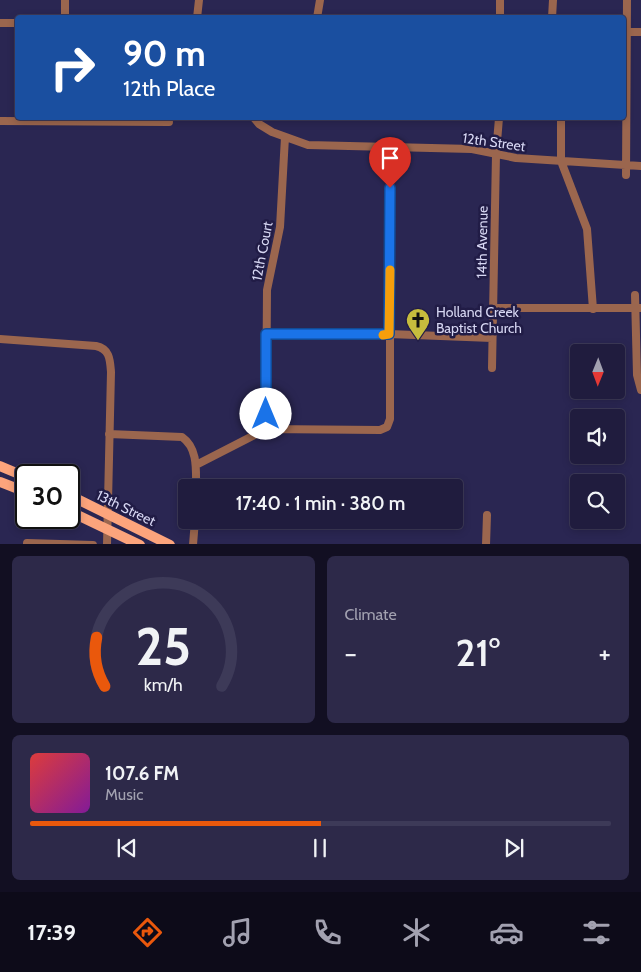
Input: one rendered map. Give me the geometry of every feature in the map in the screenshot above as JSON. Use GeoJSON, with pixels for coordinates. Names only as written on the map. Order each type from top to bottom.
{"type":"FeatureCollection","features":[{"type":"Feature","properties":{"kind":"main road"},"geometry":{"type":"LineString","coordinates":[[0,466],[15,472]]}},
{"type":"Feature","properties":{"kind":"main road"},"geometry":{"type":"LineString","coordinates":[[0,482],[15,488]]}},
{"type":"Feature","properties":{"kind":"main road","name":"13th Street"},"geometry":{"type":"LineString","coordinates":[[80,501],[170,544]]}},
{"type":"Feature","properties":{"kind":"main road","name":"13th Street"},"geometry":{"type":"LineString","coordinates":[[80,516],[140,544]]}},
{"type":"Feature","properties":{"kind":"street"},"geometry":{"type":"LineString","coordinates":[[65,0],[65,15]]}},
{"type":"Feature","properties":{"kind":"street"},"geometry":{"type":"LineString","coordinates":[[197,15],[199,0]]}},
{"type":"Feature","properties":{"kind":"street"},"geometry":{"type":"LineString","coordinates":[[318,15],[320,0]]}},
{"type":"Feature","properties":{"kind":"street"},"geometry":{"type":"LineString","coordinates":[[500,0],[500,15]]}},
{"type":"Feature","properties":{"kind":"street"},"geometry":{"type":"LineString","coordinates":[[552,15],[553,0]]}},
{"type":"Feature","properties":{"kind":"street"},"geometry":{"type":"LineString","coordinates":[[626,21],[628,0]]}},
{"type":"Feature","properties":{"kind":"street"},"geometry":{"type":"LineString","coordinates":[[0,23],[15,23]]}},
{"type":"Feature","properties":{"kind":"street"},"geometry":{"type":"LineString","coordinates":[[626,32],[641,32]]}},
{"type":"Feature","properties":{"kind":"street","name":"12th Street"},"geometry":{"type":"LineString","coordinates":[[256,120],[259,124],[285,137],[315,146],[472,149],[516,158],[641,166]]}},
{"type":"Feature","properties":{"kind":"street","name":"14th Avenue"},"geometry":{"type":"LineString","coordinates":[[492,368],[496,154],[500,120]]}},
{"type":"Feature","properties":{"kind":"street"},"geometry":{"type":"LineString","coordinates":[[561,120],[561,161],[587,229],[593,309]]}},
{"type":"Feature","properties":{"kind":"street"},"geometry":{"type":"LineString","coordinates":[[626,120],[626,175]]}},
{"type":"Feature","properties":{"kind":"street"},"geometry":{"type":"LineString","coordinates":[[0,121],[169,122]]}},
{"type":"Feature","properties":{"kind":"street","name":"12th Court"},"geometry":{"type":"LineString","coordinates":[[266,429],[268,275],[278,241],[282,212],[285,137]]}},
{"type":"Feature","properties":{"kind":"street"},"geometry":{"type":"LineString","coordinates":[[196,465],[266,429],[380,430],[387,427],[390,419],[390,148]]}},
{"type":"Feature","properties":{"kind":"street"},"geometry":{"type":"LineString","coordinates":[[635,295],[638,308],[637,375],[641,390]]}},
{"type":"Feature","properties":{"kind":"street"},"geometry":{"type":"LineString","coordinates":[[494,308],[638,308]]}},
{"type":"Feature","properties":{"kind":"street"},"geometry":{"type":"LineString","coordinates":[[266,334],[389,334],[492,338]]}},
{"type":"Feature","properties":{"kind":"street"},"geometry":{"type":"LineString","coordinates":[[0,339],[96,346],[103,348],[108,353],[111,372],[107,544]]}},
{"type":"Feature","properties":{"kind":"street"},"geometry":{"type":"LineString","coordinates":[[109,434],[182,437],[188,441],[196,465],[196,479]]}},
{"type":"Feature","properties":{"kind":"street"},"geometry":{"type":"LineString","coordinates":[[486,544],[487,515]]}},
{"type":"Feature","properties":{"kind":"street"},"geometry":{"type":"LineString","coordinates":[[193,544],[195,529]]}},
{"type":"Feature","properties":{"kind":"street"},"geometry":{"type":"LineString","coordinates":[[27,543],[93,544]]}},
{"type":"Feature","properties":{"kind":"slow traffic"},"geometry":{"type":"LineString","coordinates":[[383,335],[389,334],[390,270]]}},
{"type":"Feature","properties":{"kind":"place","name":"Holland Creek Baptist Church"},"geometry":{"type":"Point","coordinates":[418,341]}},
{"type":"Feature","properties":{"kind":"route"},"geometry":{"type":"LineString","coordinates":[[266,414],[266,334],[389,334],[390,188]]}}]}
